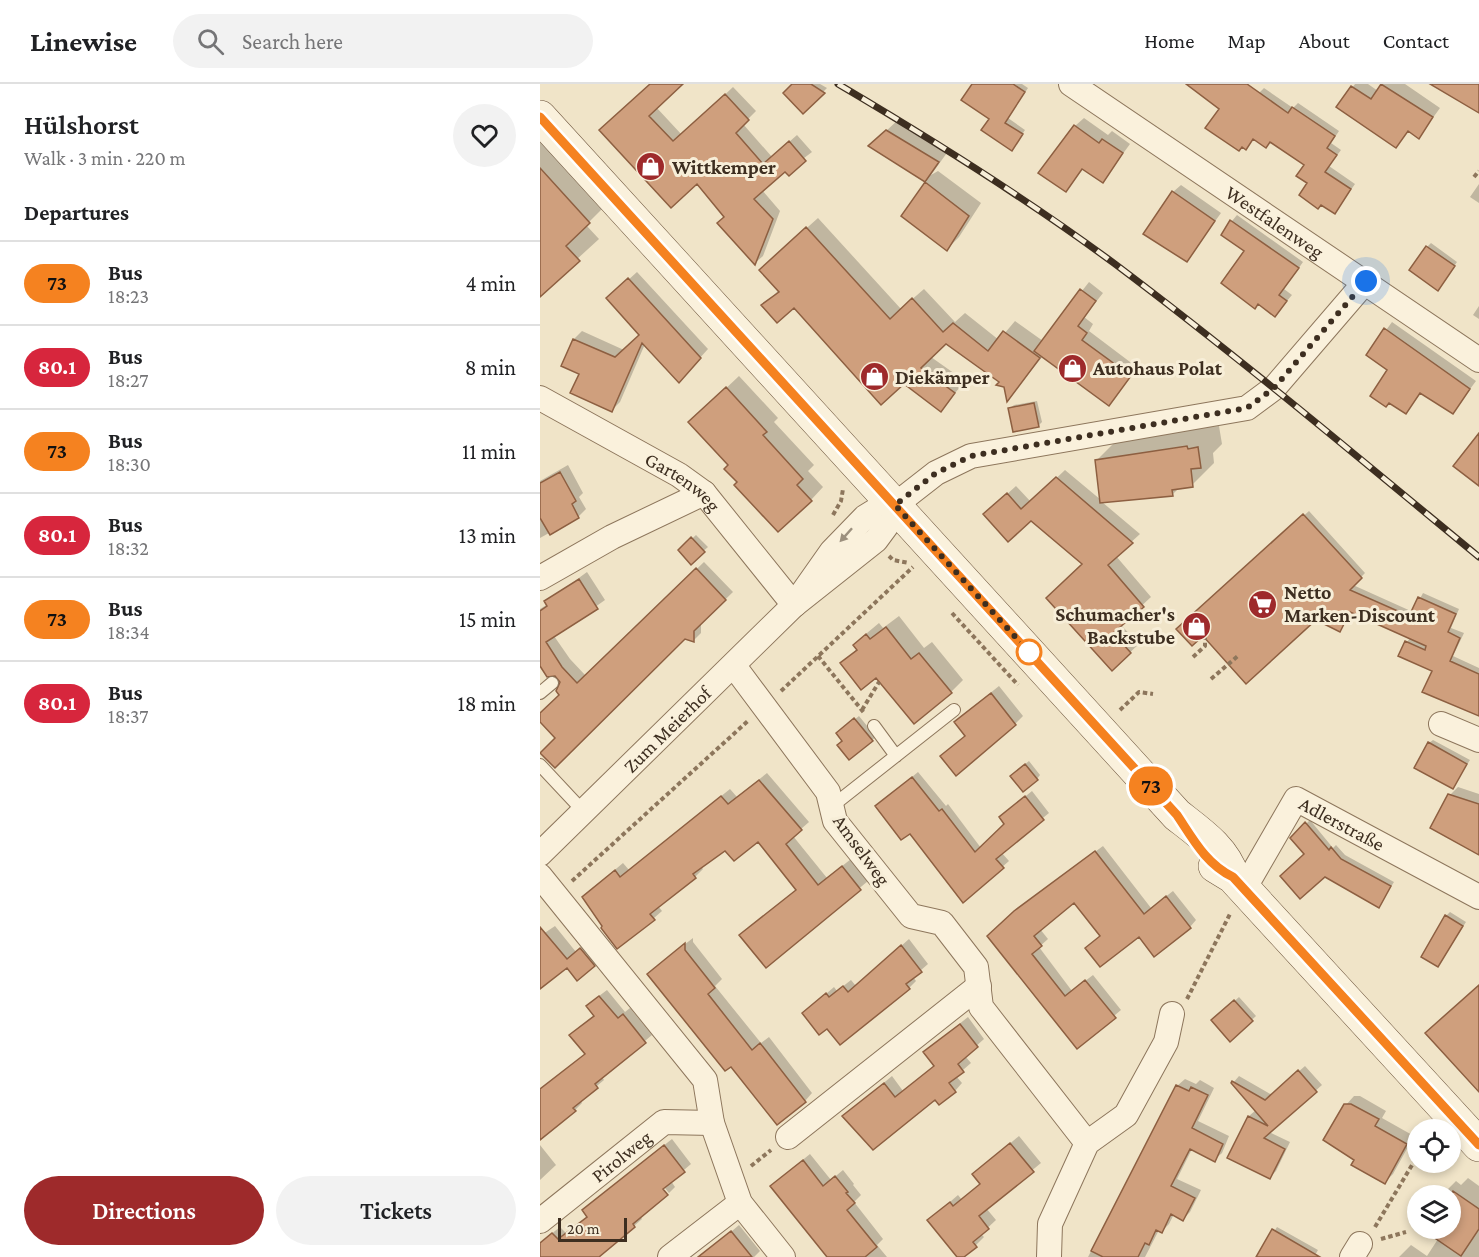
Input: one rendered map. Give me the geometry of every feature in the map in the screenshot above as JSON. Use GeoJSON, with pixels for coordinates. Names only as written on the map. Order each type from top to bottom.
{"type":"FeatureCollection","features":[{"type":"Feature","properties":{"kind":"main road"},"geometry":{"type":"LineString","coordinates":[[540,117],[1177,815],[1198,848],[1236,892],[1479,1145]]}},
{"type":"Feature","properties":{"kind":"street","name":"Westfalenweg"},"geometry":{"type":"LineString","coordinates":[[1071,84],[1366,281],[1479,360]]}},
{"type":"Feature","properties":{"kind":"street"},"geometry":{"type":"LineString","coordinates":[[895,505],[936,473],[971,456],[1247,408],[1274,388],[1366,281]]}},
{"type":"Feature","properties":{"kind":"street","name":"Gartenweg"},"geometry":{"type":"LineString","coordinates":[[540,398],[679,475],[704,494],[794,605]]}},
{"type":"Feature","properties":{"kind":"street"},"geometry":{"type":"LineString","coordinates":[[540,578],[612,537],[704,494]]}},
{"type":"Feature","properties":{"kind":"street","name":"Zum Meierhof"},"geometry":{"type":"LineString","coordinates":[[540,854],[794,605],[876,540],[890,521],[895,505]]}},
{"type":"Feature","properties":{"kind":"street","name":"Amselweg"},"geometry":{"type":"LineString","coordinates":[[734,666],[828,792],[835,820],[911,916],[942,923],[976,967],[981,1007],[1087,1143]]}},
{"type":"Feature","properties":{"kind":"street"},"geometry":{"type":"LineString","coordinates":[[1441,724],[1479,740]]}},
{"type":"Feature","properties":{"kind":"street","name":"Adlerstraße"},"geometry":{"type":"LineString","coordinates":[[1236,892],[1296,799],[1479,897]]}},
{"type":"Feature","properties":{"kind":"street"},"geometry":{"type":"LineString","coordinates":[[540,876],[705,1080],[712,1123],[740,1203],[783,1257]]}},
{"type":"Feature","properties":{"kind":"street"},"geometry":{"type":"LineString","coordinates":[[788,1137],[979,987]]}},
{"type":"Feature","properties":{"kind":"street"},"geometry":{"type":"LineString","coordinates":[[1049,1257],[1050,1224],[1087,1143],[1126,1115],[1166,1042],[1172,1014]]}},
{"type":"Feature","properties":{"kind":"street","name":"Pirolweg"},"geometry":{"type":"LineString","coordinates":[[540,1221],[664,1122],[712,1123]]}},
{"type":"Feature","properties":{"kind":"street"},"geometry":{"type":"LineString","coordinates":[[670,1257],[740,1203]]}},
{"type":"Feature","properties":{"kind":"lane"},"geometry":{"type":"LineString","coordinates":[[540,693],[552,683]]}},
{"type":"Feature","properties":{"kind":"lane"},"geometry":{"type":"LineString","coordinates":[[831,807],[954,710]]}},
{"type":"Feature","properties":{"kind":"lane"},"geometry":{"type":"LineString","coordinates":[[874,726],[896,756]]}},
{"type":"Feature","properties":{"kind":"lane"},"geometry":{"type":"LineString","coordinates":[[540,765],[584,812]]}},
{"type":"Feature","properties":{"kind":"path"},"geometry":{"type":"LineString","coordinates":[[1473,177],[1479,171]]}},
{"type":"Feature","properties":{"kind":"path"},"geometry":{"type":"LineString","coordinates":[[555,896],[764,707],[914,566],[901,559],[893,560],[888,555]]}},
{"type":"Feature","properties":{"kind":"path"},"geometry":{"type":"LineString","coordinates":[[1193,657],[1204,646],[1205,634]]}},
{"type":"Feature","properties":{"kind":"path"},"geometry":{"type":"LineString","coordinates":[[1211,679],[1239,655]]}},
{"type":"Feature","properties":{"kind":"path"},"geometry":{"type":"LineString","coordinates":[[818,656],[874,726]]}},
{"type":"Feature","properties":{"kind":"path"},"geometry":{"type":"LineString","coordinates":[[862,710],[879,682]]}},
{"type":"Feature","properties":{"kind":"path"},"geometry":{"type":"LineString","coordinates":[[1120,710],[1139,692],[1153,694]]}},
{"type":"Feature","properties":{"kind":"path"},"geometry":{"type":"LineString","coordinates":[[1172,1014],[1190,996],[1236,892]]}},
{"type":"Feature","properties":{"kind":"path"},"geometry":{"type":"LineString","coordinates":[[731,1181],[788,1137]]}},
{"type":"Feature","properties":{"kind":"path"},"geometry":{"type":"LineString","coordinates":[[1356,1251],[1381,1220],[1408,1173]]}},
{"type":"Feature","properties":{"kind":"building"},"geometry":{"type":"Polygon","coordinates":[[[650,84],[683,84],[649,116],[673,141],[725,94],[749,120],[736,133],[763,164],[789,141],[806,161],[789,176],[785,172],[754,199],[773,219],[755,265],[717,223],[724,217],[697,184],[671,208],[599,130],[650,84]]]}},
{"type":"Feature","properties":{"kind":"building"},"geometry":{"type":"Polygon","coordinates":[[[792,84],[811,84],[825,93],[803,114],[783,93],[792,84]]]}},
{"type":"Feature","properties":{"kind":"building"},"geometry":{"type":"Polygon","coordinates":[[[972,84],[1013,84],[1025,92],[1005,123],[1023,134],[1012,151],[981,130],[989,119],[961,100],[972,84]]]}},
{"type":"Feature","properties":{"kind":"building"},"geometry":{"type":"Polygon","coordinates":[[[1186,84],[1247,84],[1288,113],[1292,107],[1335,136],[1327,148],[1337,155],[1325,172],[1351,189],[1335,214],[1321,205],[1318,209],[1299,195],[1307,183],[1296,176],[1304,165],[1270,142],[1266,148],[1253,139],[1246,150],[1242,147],[1239,151],[1205,128],[1219,109],[1186,84]]]}},
{"type":"Feature","properties":{"kind":"building"},"geometry":{"type":"Polygon","coordinates":[[[1381,84],[1433,117],[1419,139],[1408,131],[1396,148],[1336,107],[1351,86],[1371,99],[1381,84]]]}},
{"type":"Feature","properties":{"kind":"building"},"geometry":{"type":"Polygon","coordinates":[[[1430,84],[1479,84],[1479,113],[1430,84]]]}},
{"type":"Feature","properties":{"kind":"building"},"geometry":{"type":"Polygon","coordinates":[[[1074,125],[1099,143],[1102,139],[1123,153],[1103,183],[1082,169],[1066,192],[1038,173],[1074,125]]]}},
{"type":"Feature","properties":{"kind":"building"},"geometry":{"type":"Polygon","coordinates":[[[886,130],[939,162],[925,182],[868,146],[886,130]]]}},
{"type":"Feature","properties":{"kind":"building"},"geometry":{"type":"Polygon","coordinates":[[[540,168],[590,223],[566,246],[580,261],[540,297],[540,168]]]}},
{"type":"Feature","properties":{"kind":"building"},"geometry":{"type":"Polygon","coordinates":[[[925,182],[969,216],[947,251],[901,216],[925,182]]]}},
{"type":"Feature","properties":{"kind":"building"},"geometry":{"type":"Polygon","coordinates":[[[1172,191],[1215,221],[1187,262],[1143,234],[1172,191]]]}},
{"type":"Feature","properties":{"kind":"building"},"geometry":{"type":"Polygon","coordinates":[[[1230,220],[1299,268],[1279,295],[1287,301],[1275,317],[1258,304],[1255,309],[1221,283],[1244,251],[1221,235],[1230,220]]]}},
{"type":"Feature","properties":{"kind":"building"},"geometry":{"type":"Polygon","coordinates":[[[806,227],[890,319],[912,298],[943,332],[953,323],[988,351],[1003,331],[1040,358],[1007,402],[1004,387],[996,385],[999,382],[946,344],[921,368],[955,393],[941,412],[904,384],[881,405],[794,308],[777,323],[761,305],[779,292],[759,270],[806,227]]]}},
{"type":"Feature","properties":{"kind":"building"},"geometry":{"type":"Polygon","coordinates":[[[1426,246],[1455,266],[1438,291],[1409,270],[1426,246]]]}},
{"type":"Feature","properties":{"kind":"building"},"geometry":{"type":"Polygon","coordinates":[[[628,278],[701,358],[679,383],[642,343],[612,412],[570,393],[579,374],[561,366],[573,339],[615,357],[639,335],[606,298],[628,278]]]}},
{"type":"Feature","properties":{"kind":"building"},"geometry":{"type":"Polygon","coordinates":[[[1080,289],[1096,301],[1078,326],[1087,333],[1082,340],[1131,376],[1109,406],[1034,351],[1080,289]]]}},
{"type":"Feature","properties":{"kind":"building"},"geometry":{"type":"Polygon","coordinates":[[[1384,328],[1470,389],[1453,414],[1420,393],[1406,414],[1389,403],[1386,407],[1370,396],[1387,370],[1366,355],[1384,328]]]}},
{"type":"Feature","properties":{"kind":"building"},"geometry":{"type":"Polygon","coordinates":[[[726,387],[767,432],[763,435],[803,479],[797,485],[812,501],[778,532],[734,485],[737,482],[724,469],[728,465],[688,422],[726,387]]]}},
{"type":"Feature","properties":{"kind":"building"},"geometry":{"type":"Polygon","coordinates":[[[1034,403],[1039,427],[1013,432],[1008,408],[1034,403]]]}},
{"type":"Feature","properties":{"kind":"building"},"geometry":{"type":"Polygon","coordinates":[[[1479,433],[1479,486],[1453,466],[1479,433]]]}},
{"type":"Feature","properties":{"kind":"building"},"geometry":{"type":"Polygon","coordinates":[[[1187,446],[1188,449],[1198,447],[1201,468],[1191,469],[1193,487],[1172,490],[1173,496],[1100,503],[1095,460],[1187,446]]]}},
{"type":"Feature","properties":{"kind":"building"},"geometry":{"type":"Polygon","coordinates":[[[560,472],[576,501],[572,504],[579,518],[550,535],[540,518],[540,483],[560,472]]]}},
{"type":"Feature","properties":{"kind":"building"},"geometry":{"type":"Polygon","coordinates":[[[1056,477],[1133,543],[1108,565],[1144,607],[1113,633],[1131,653],[1112,671],[1046,598],[1082,564],[1031,521],[1008,542],[983,514],[1007,493],[1021,509],[1056,477]]]}},
{"type":"Feature","properties":{"kind":"building"},"geometry":{"type":"Polygon","coordinates":[[[1303,514],[1362,578],[1350,590],[1409,616],[1418,597],[1456,614],[1448,632],[1460,638],[1450,661],[1479,674],[1479,716],[1422,692],[1432,671],[1398,656],[1405,641],[1425,650],[1426,646],[1350,612],[1340,632],[1316,620],[1246,684],[1203,636],[1192,646],[1176,629],[1303,514]]]}},
{"type":"Feature","properties":{"kind":"building"},"geometry":{"type":"Polygon","coordinates":[[[691,537],[705,552],[691,565],[678,550],[691,537]]]}},
{"type":"Feature","properties":{"kind":"building"},"geometry":{"type":"Polygon","coordinates":[[[696,568],[726,600],[694,631],[694,642],[685,639],[555,768],[540,753],[555,738],[540,722],[540,713],[559,695],[556,691],[560,682],[555,676],[547,677],[540,666],[540,611],[547,606],[544,601],[579,579],[598,609],[546,642],[562,667],[577,683],[696,568]]]}},
{"type":"Feature","properties":{"kind":"building"},"geometry":{"type":"Polygon","coordinates":[[[886,627],[911,659],[919,653],[952,693],[914,724],[876,678],[861,690],[840,663],[857,650],[853,645],[866,634],[870,639],[886,627]]]}},
{"type":"Feature","properties":{"kind":"building"},"geometry":{"type":"Polygon","coordinates":[[[991,693],[1016,725],[956,776],[940,756],[965,736],[954,722],[991,693]]]}},
{"type":"Feature","properties":{"kind":"building"},"geometry":{"type":"Polygon","coordinates":[[[854,718],[873,741],[849,760],[837,745],[842,741],[836,733],[854,718]]]}},
{"type":"Feature","properties":{"kind":"building"},"geometry":{"type":"Polygon","coordinates":[[[1428,742],[1467,764],[1453,789],[1414,768],[1428,742]]]}},
{"type":"Feature","properties":{"kind":"building"},"geometry":{"type":"Polygon","coordinates":[[[1025,764],[1038,780],[1023,792],[1010,776],[1025,764]]]}},
{"type":"Feature","properties":{"kind":"building"},"geometry":{"type":"Polygon","coordinates":[[[912,777],[939,811],[942,809],[975,852],[1004,824],[999,817],[1025,796],[1044,820],[996,859],[1004,868],[963,903],[910,834],[901,840],[875,806],[912,777]]]}},
{"type":"Feature","properties":{"kind":"building"},"geometry":{"type":"Polygon","coordinates":[[[759,780],[802,830],[786,844],[818,885],[842,866],[861,890],[766,968],[739,935],[796,890],[758,842],[734,861],[725,851],[693,874],[696,878],[650,914],[655,920],[617,949],[582,897],[615,870],[620,877],[721,796],[728,804],[759,780]]]}},
{"type":"Feature","properties":{"kind":"building"},"geometry":{"type":"Polygon","coordinates":[[[1448,794],[1479,804],[1479,855],[1430,828],[1448,794]]]}},
{"type":"Feature","properties":{"kind":"building"},"geometry":{"type":"Polygon","coordinates":[[[1305,822],[1329,850],[1331,847],[1341,859],[1391,886],[1379,908],[1325,877],[1300,899],[1280,876],[1304,854],[1290,838],[1305,822]]]}},
{"type":"Feature","properties":{"kind":"building"},"geometry":{"type":"Polygon","coordinates":[[[1095,851],[1144,914],[1166,896],[1191,928],[1154,957],[1139,937],[1100,967],[1085,948],[1100,936],[1074,903],[1034,936],[1042,946],[1032,954],[1065,996],[1085,980],[1116,1018],[1077,1049],[987,936],[1014,911],[1095,851]]]}},
{"type":"Feature","properties":{"kind":"building"},"geometry":{"type":"Polygon","coordinates":[[[1445,915],[1463,926],[1438,967],[1421,957],[1445,915]]]}},
{"type":"Feature","properties":{"kind":"building"},"geometry":{"type":"Polygon","coordinates":[[[540,927],[567,959],[580,948],[595,966],[577,981],[567,968],[540,989],[540,927]]]}},
{"type":"Feature","properties":{"kind":"building"},"geometry":{"type":"Polygon","coordinates":[[[685,943],[685,950],[715,988],[708,994],[752,1050],[760,1043],[806,1102],[777,1125],[731,1067],[725,1071],[647,974],[685,943]]]}},
{"type":"Feature","properties":{"kind":"building"},"geometry":{"type":"Polygon","coordinates":[[[901,945],[922,972],[906,984],[910,989],[840,1045],[827,1029],[819,1035],[802,1013],[826,993],[829,997],[843,986],[848,992],[901,945]]]}},
{"type":"Feature","properties":{"kind":"building"},"geometry":{"type":"Polygon","coordinates":[[[1479,985],[1479,1092],[1425,1033],[1479,985]]]}},
{"type":"Feature","properties":{"kind":"building"},"geometry":{"type":"Polygon","coordinates":[[[599,996],[618,1018],[623,1014],[646,1043],[595,1084],[598,1088],[573,1108],[576,1111],[540,1140],[540,1089],[585,1054],[569,1035],[594,1016],[586,1006],[599,996]]]}},
{"type":"Feature","properties":{"kind":"building"},"geometry":{"type":"Polygon","coordinates":[[[1234,1000],[1253,1021],[1230,1042],[1211,1020],[1234,1000]]]}},
{"type":"Feature","properties":{"kind":"building"},"geometry":{"type":"Polygon","coordinates":[[[960,1024],[978,1047],[958,1064],[964,1072],[949,1083],[956,1092],[939,1105],[935,1100],[873,1150],[842,1116],[884,1083],[895,1097],[934,1066],[923,1052],[960,1024]]]}},
{"type":"Feature","properties":{"kind":"building"},"geometry":{"type":"Polygon","coordinates":[[[1298,1070],[1317,1092],[1264,1138],[1285,1149],[1270,1179],[1227,1158],[1248,1116],[1268,1126],[1231,1083],[1232,1081],[1265,1100],[1298,1070]]]}},
{"type":"Feature","properties":{"kind":"building"},"geometry":{"type":"Polygon","coordinates":[[[1176,1085],[1189,1091],[1191,1087],[1208,1095],[1192,1128],[1223,1144],[1215,1162],[1190,1149],[1171,1186],[1195,1198],[1183,1221],[1171,1214],[1162,1233],[1156,1230],[1149,1245],[1145,1243],[1138,1257],[1103,1257],[1091,1251],[1176,1085]]]}},
{"type":"Feature","properties":{"kind":"building"},"geometry":{"type":"Polygon","coordinates":[[[1344,1104],[1351,1104],[1379,1119],[1375,1126],[1407,1144],[1385,1184],[1351,1165],[1354,1160],[1323,1140],[1344,1104]]]}},
{"type":"Feature","properties":{"kind":"building"},"geometry":{"type":"Polygon","coordinates":[[[1010,1143],[1034,1172],[979,1216],[989,1229],[973,1242],[977,1247],[964,1257],[957,1257],[927,1220],[950,1202],[953,1206],[980,1184],[972,1174],[1010,1143]]]}},
{"type":"Feature","properties":{"kind":"building"},"geometry":{"type":"Polygon","coordinates":[[[664,1145],[685,1172],[663,1189],[668,1195],[633,1224],[635,1227],[599,1257],[540,1257],[540,1243],[552,1233],[558,1239],[587,1217],[582,1210],[664,1145]]]}},
{"type":"Feature","properties":{"kind":"building"},"geometry":{"type":"Polygon","coordinates":[[[803,1160],[823,1186],[835,1176],[848,1192],[846,1193],[855,1203],[847,1210],[877,1247],[865,1257],[827,1257],[770,1186],[803,1160]]]}},
{"type":"Feature","properties":{"kind":"building"},"geometry":{"type":"Polygon","coordinates":[[[1461,1197],[1479,1209],[1479,1229],[1461,1256],[1436,1239],[1461,1239],[1461,1197]]]}},
{"type":"Feature","properties":{"kind":"building"},"geometry":{"type":"Polygon","coordinates":[[[1272,1229],[1320,1257],[1256,1257],[1272,1229]]]}},
{"type":"Feature","properties":{"kind":"building"},"geometry":{"type":"Polygon","coordinates":[[[731,1231],[752,1257],[698,1257],[731,1231]]]}},
{"type":"Feature","properties":{"kind":"railway"},"geometry":{"type":"LineString","coordinates":[[838,84],[979,171],[1048,216],[1115,264],[1253,372],[1479,557]]}},
{"type":"Feature","properties":{"kind":"bus line","name":"73"},"geometry":{"type":"LineString","coordinates":[[540,117],[1177,815],[1198,848],[1218,870],[1233,877],[1479,1145]]}},
{"type":"Feature","properties":{"kind":"place","name":"Wittkemper"},"geometry":{"type":"Point","coordinates":[651,167]}},
{"type":"Feature","properties":{"kind":"place","name":"Autohaus Polat"},"geometry":{"type":"Point","coordinates":[1072,368]}},
{"type":"Feature","properties":{"kind":"place","name":"Diekämper"},"geometry":{"type":"Point","coordinates":[874,377]}},
{"type":"Feature","properties":{"kind":"place","name":"Netto Marken-Discount"},"geometry":{"type":"Point","coordinates":[1263,604]}},
{"type":"Feature","properties":{"kind":"place","name":"Schumacher's Backstube"},"geometry":{"type":"Point","coordinates":[1196,626]}},
{"type":"Feature","properties":{"kind":"route"},"geometry":{"type":"LineString","coordinates":[[1029,652],[895,505],[936,473],[971,456],[1247,408],[1274,388],[1366,281]]}}]}
